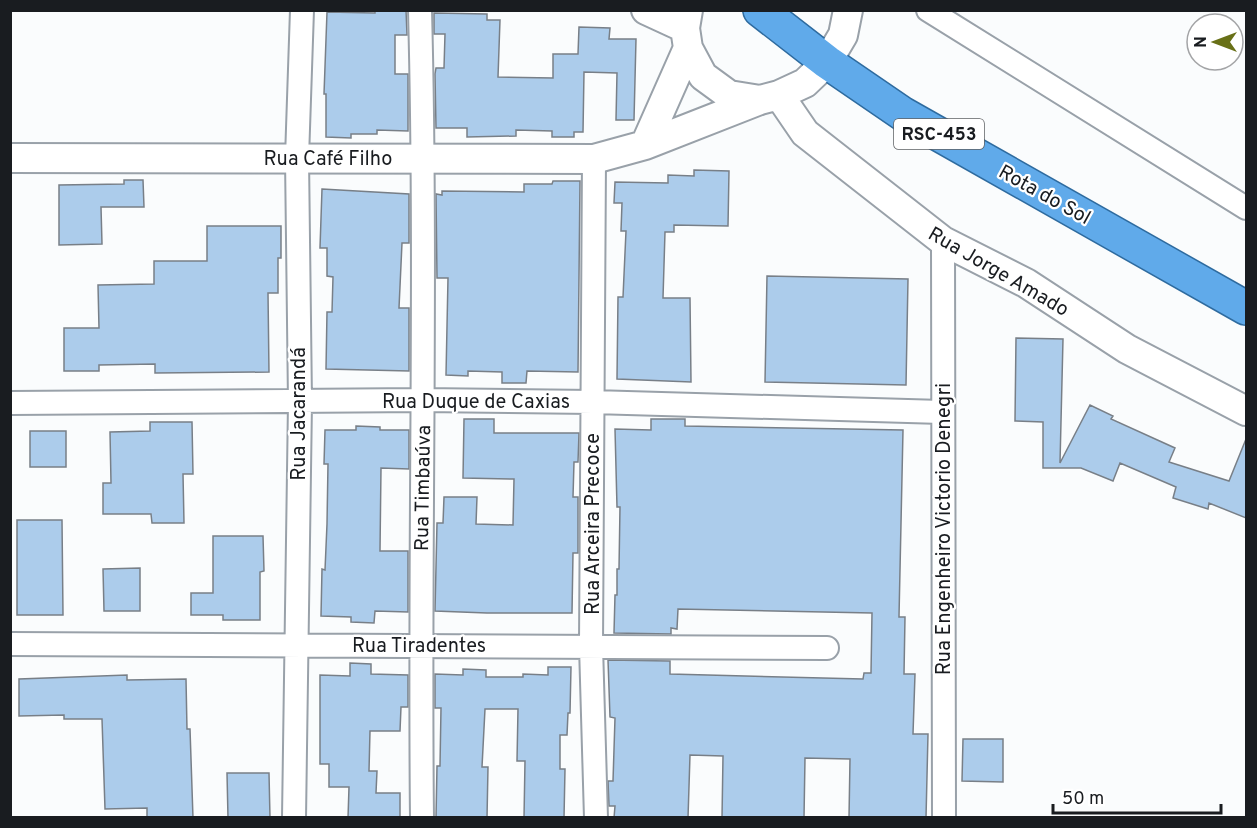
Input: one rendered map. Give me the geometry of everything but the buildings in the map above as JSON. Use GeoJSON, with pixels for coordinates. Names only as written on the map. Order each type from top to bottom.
{"type":"FeatureCollection","features":[{"type":"Feature","properties":{"kind":"highway","name":"Rota do Sol"},"geometry":{"type":"LineString","coordinates":[[760,10],[828,62],[903,114],[1246,308]]}},
{"type":"Feature","properties":{"kind":"street","name":"Rua Jacarandá"},"geometry":{"type":"LineString","coordinates":[[294,818],[300,402],[297,158],[302,10]]}},
{"type":"Feature","properties":{"kind":"street","name":"Rua Timbaúva"},"geometry":{"type":"LineString","coordinates":[[420,10],[424,158],[420,645],[422,818]]}},
{"type":"Feature","properties":{"kind":"street"},"geometry":{"type":"LineString","coordinates":[[646,10],[687,29],[703,76],[729,95],[770,98]]}},
{"type":"Feature","properties":{"kind":"street","name":"Rua Café Filho"},"geometry":{"type":"LineString","coordinates":[[10,158],[594,159],[645,146],[805,83],[828,62],[843,35],[848,10]]}},
{"type":"Feature","properties":{"kind":"street"},"geometry":{"type":"LineString","coordinates":[[928,10],[1246,208]]}},
{"type":"Feature","properties":{"kind":"street"},"geometry":{"type":"LineString","coordinates":[[645,146],[687,29]]}},
{"type":"Feature","properties":{"kind":"street","name":"Rua Jorge Amado"},"geometry":{"type":"LineString","coordinates":[[770,98],[806,133],[943,242],[1026,283],[1127,349],[1246,411]]}},
{"type":"Feature","properties":{"kind":"street","name":"Rua Arceira Precoce"},"geometry":{"type":"LineString","coordinates":[[594,159],[591,646],[596,818]]}},
{"type":"Feature","properties":{"kind":"street","name":"Rua Engenheiro Victorio Denegri"},"geometry":{"type":"LineString","coordinates":[[943,242],[944,818]]}},
{"type":"Feature","properties":{"kind":"street","name":"Rua Duque de Caxias"},"geometry":{"type":"LineString","coordinates":[[10,403],[422,400],[593,402],[942,412]]}},
{"type":"Feature","properties":{"kind":"street","name":"Rua Tiradentes"},"geometry":{"type":"LineString","coordinates":[[10,644],[828,648]]}}]}
